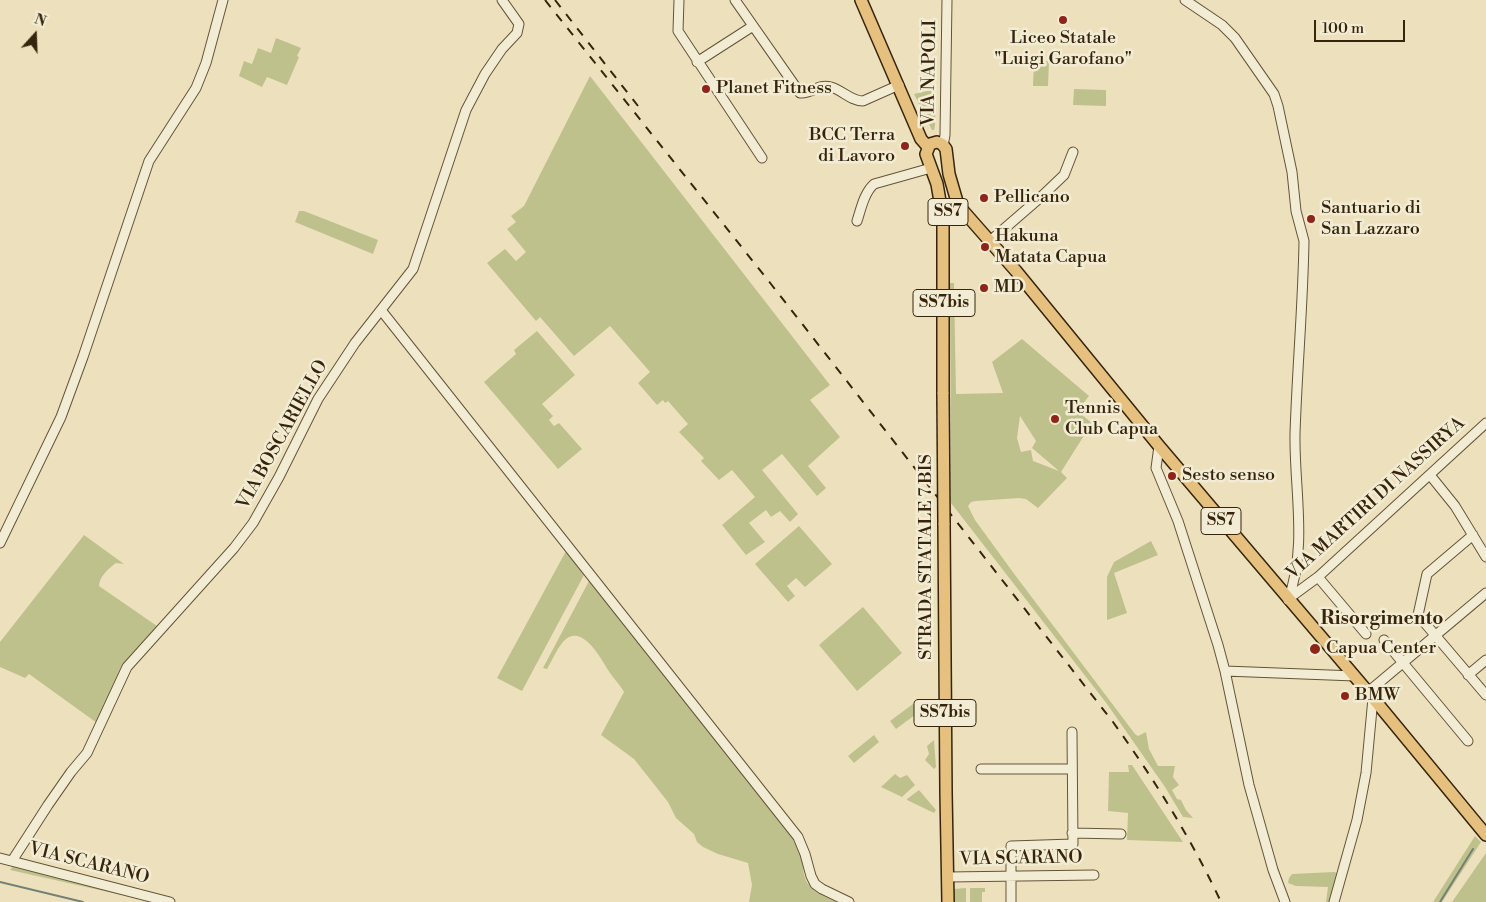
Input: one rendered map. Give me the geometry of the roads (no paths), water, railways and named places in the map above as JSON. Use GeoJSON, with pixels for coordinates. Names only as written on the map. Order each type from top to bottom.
{"type":"FeatureCollection","features":[{"type":"Feature","properties":{"kind":"main road","name":"SS7"},"geometry":{"type":"LineString","coordinates":[[861,0],[921,139],[928,148],[926,154],[937,184],[941,208],[946,212],[955,210],[958,205]]}},
{"type":"Feature","properties":{"kind":"main road"},"geometry":{"type":"LineString","coordinates":[[928,148],[930,144],[937,142],[943,146]]}},
{"type":"Feature","properties":{"kind":"main road","name":"SS7"},"geometry":{"type":"LineString","coordinates":[[943,146],[946,149],[949,174],[958,205],[990,241],[1158,446],[1371,695],[1486,835]]}},
{"type":"Feature","properties":{"kind":"main road","name":"STRADA STATALE 7 BIS"},"geometry":{"type":"LineString","coordinates":[[946,212],[943,219],[943,394],[948,902]]}},
{"type":"Feature","properties":{"kind":"street"},"geometry":{"type":"LineString","coordinates":[[0,544],[60,417],[83,357],[149,161],[196,88],[206,63],[222,0]]}},
{"type":"Feature","properties":{"kind":"street","name":"VIA BOSCARIELLO"},"geometry":{"type":"LineString","coordinates":[[12,862],[53,799],[87,753],[127,667],[234,548],[253,523],[279,477],[318,399],[355,343],[413,269],[466,110],[485,74],[502,49],[517,32],[520,24],[502,0]]}},
{"type":"Feature","properties":{"kind":"street"},"geometry":{"type":"LineString","coordinates":[[679,0],[678,31],[762,158]]}},
{"type":"Feature","properties":{"kind":"street"},"geometry":{"type":"LineString","coordinates":[[735,0],[800,93],[806,94],[820,86],[830,86],[858,101],[899,85]]}},
{"type":"Feature","properties":{"kind":"street","name":"VIA NAPOLI"},"geometry":{"type":"LineString","coordinates":[[943,146],[945,135],[947,0]]}},
{"type":"Feature","properties":{"kind":"street"},"geometry":{"type":"LineString","coordinates":[[1185,0],[1222,25],[1235,38],[1274,94],[1292,172],[1296,211],[1304,241],[1295,435],[1299,543],[1293,586],[1288,600]]}},
{"type":"Feature","properties":{"kind":"street"},"geometry":{"type":"LineString","coordinates":[[697,62],[754,26]]}},
{"type":"Feature","properties":{"kind":"street"},"geometry":{"type":"LineString","coordinates":[[990,241],[1064,175],[1073,152]]}},
{"type":"Feature","properties":{"kind":"street"},"geometry":{"type":"LineString","coordinates":[[857,221],[869,188],[874,184],[931,168]]}},
{"type":"Feature","properties":{"kind":"street"},"geometry":{"type":"LineString","coordinates":[[381,310],[798,837],[805,854],[810,876],[815,884],[849,902]]}},
{"type":"Feature","properties":{"kind":"street","name":"VIA MARTIRI DI NASSIRYA"},"geometry":{"type":"LineString","coordinates":[[1288,600],[1318,576],[1486,423]]}},
{"type":"Feature","properties":{"kind":"street"},"geometry":{"type":"LineString","coordinates":[[1158,446],[1156,468],[1178,521],[1225,672],[1249,785],[1285,902]]}},
{"type":"Feature","properties":{"kind":"street"},"geometry":{"type":"LineString","coordinates":[[1430,475],[1455,506],[1486,557]]}},
{"type":"Feature","properties":{"kind":"street"},"geometry":{"type":"LineString","coordinates":[[1473,535],[1427,574],[1418,615],[1486,695]]}},
{"type":"Feature","properties":{"kind":"street"},"geometry":{"type":"LineString","coordinates":[[1318,576],[1366,634]]}},
{"type":"Feature","properties":{"kind":"street"},"geometry":{"type":"LineString","coordinates":[[1334,902],[1357,820],[1366,773],[1371,695],[1402,663],[1486,593]]}},
{"type":"Feature","properties":{"kind":"street"},"geometry":{"type":"LineString","coordinates":[[1384,640],[1468,741]]}},
{"type":"Feature","properties":{"kind":"street"},"geometry":{"type":"LineString","coordinates":[[1468,675],[1486,660]]}},
{"type":"Feature","properties":{"kind":"street"},"geometry":{"type":"LineString","coordinates":[[1225,672],[1355,676]]}},
{"type":"Feature","properties":{"kind":"street"},"geometry":{"type":"LineString","coordinates":[[1011,902],[1011,846],[1072,844],[1072,732]]}},
{"type":"Feature","properties":{"kind":"street"},"geometry":{"type":"LineString","coordinates":[[981,769],[1072,769]]}},
{"type":"Feature","properties":{"kind":"street"},"geometry":{"type":"LineString","coordinates":[[1072,833],[1121,834]]}},
{"type":"Feature","properties":{"kind":"street","name":"VIA SCARANO"},"geometry":{"type":"LineString","coordinates":[[0,858],[170,902]]}},
{"type":"Feature","properties":{"kind":"street","name":"VIA SCARANO"},"geometry":{"type":"LineString","coordinates":[[948,876],[1094,874]]}},
{"type":"Feature","properties":{"kind":"waterway"},"geometry":{"type":"LineString","coordinates":[[1440,902],[1473,849]]}},
{"type":"Feature","properties":{"kind":"waterway"},"geometry":{"type":"LineString","coordinates":[[0,882],[83,902]]}},
{"type":"Feature","properties":{"kind":"railway"},"geometry":{"type":"LineString","coordinates":[[545,0],[771,284],[1113,722],[1171,809],[1221,902]]}},
{"type":"Feature","properties":{"kind":"railway"},"geometry":{"type":"LineString","coordinates":[[555,0],[638,106]]}},
{"type":"Feature","properties":{"kind":"place","name":"Liceo Statale \"Luigi Garofano\""},"geometry":{"type":"Point","coordinates":[1063,20]}},
{"type":"Feature","properties":{"kind":"place","name":"Planet Fitness"},"geometry":{"type":"Point","coordinates":[706,89]}},
{"type":"Feature","properties":{"kind":"place","name":"BCC Terra di Lavoro"},"geometry":{"type":"Point","coordinates":[905,146]}},
{"type":"Feature","properties":{"kind":"place","name":"Pellicano"},"geometry":{"type":"Point","coordinates":[984,198]}},
{"type":"Feature","properties":{"kind":"place","name":"Santuario di San Lazzaro"},"geometry":{"type":"Point","coordinates":[1311,219]}},
{"type":"Feature","properties":{"kind":"place","name":"Hakuna Matata Capua"},"geometry":{"type":"Point","coordinates":[985,247]}},
{"type":"Feature","properties":{"kind":"place","name":"MD"},"geometry":{"type":"Point","coordinates":[984,288]}},
{"type":"Feature","properties":{"kind":"place","name":"Tennis Club Capua"},"geometry":{"type":"Point","coordinates":[1055,419]}},
{"type":"Feature","properties":{"kind":"place","name":"Sesto senso"},"geometry":{"type":"Point","coordinates":[1172,476]}},
{"type":"Feature","properties":{"kind":"place","name":"Capua Center"},"geometry":{"type":"Point","coordinates":[1315,649]}},
{"type":"Feature","properties":{"kind":"place","name":"BMW"},"geometry":{"type":"Point","coordinates":[1345,696]}},
{"type":"Feature","properties":{"kind":"district","name":"Risorgimento"},"geometry":{"type":"Point","coordinates":[1382,619]}}]}
